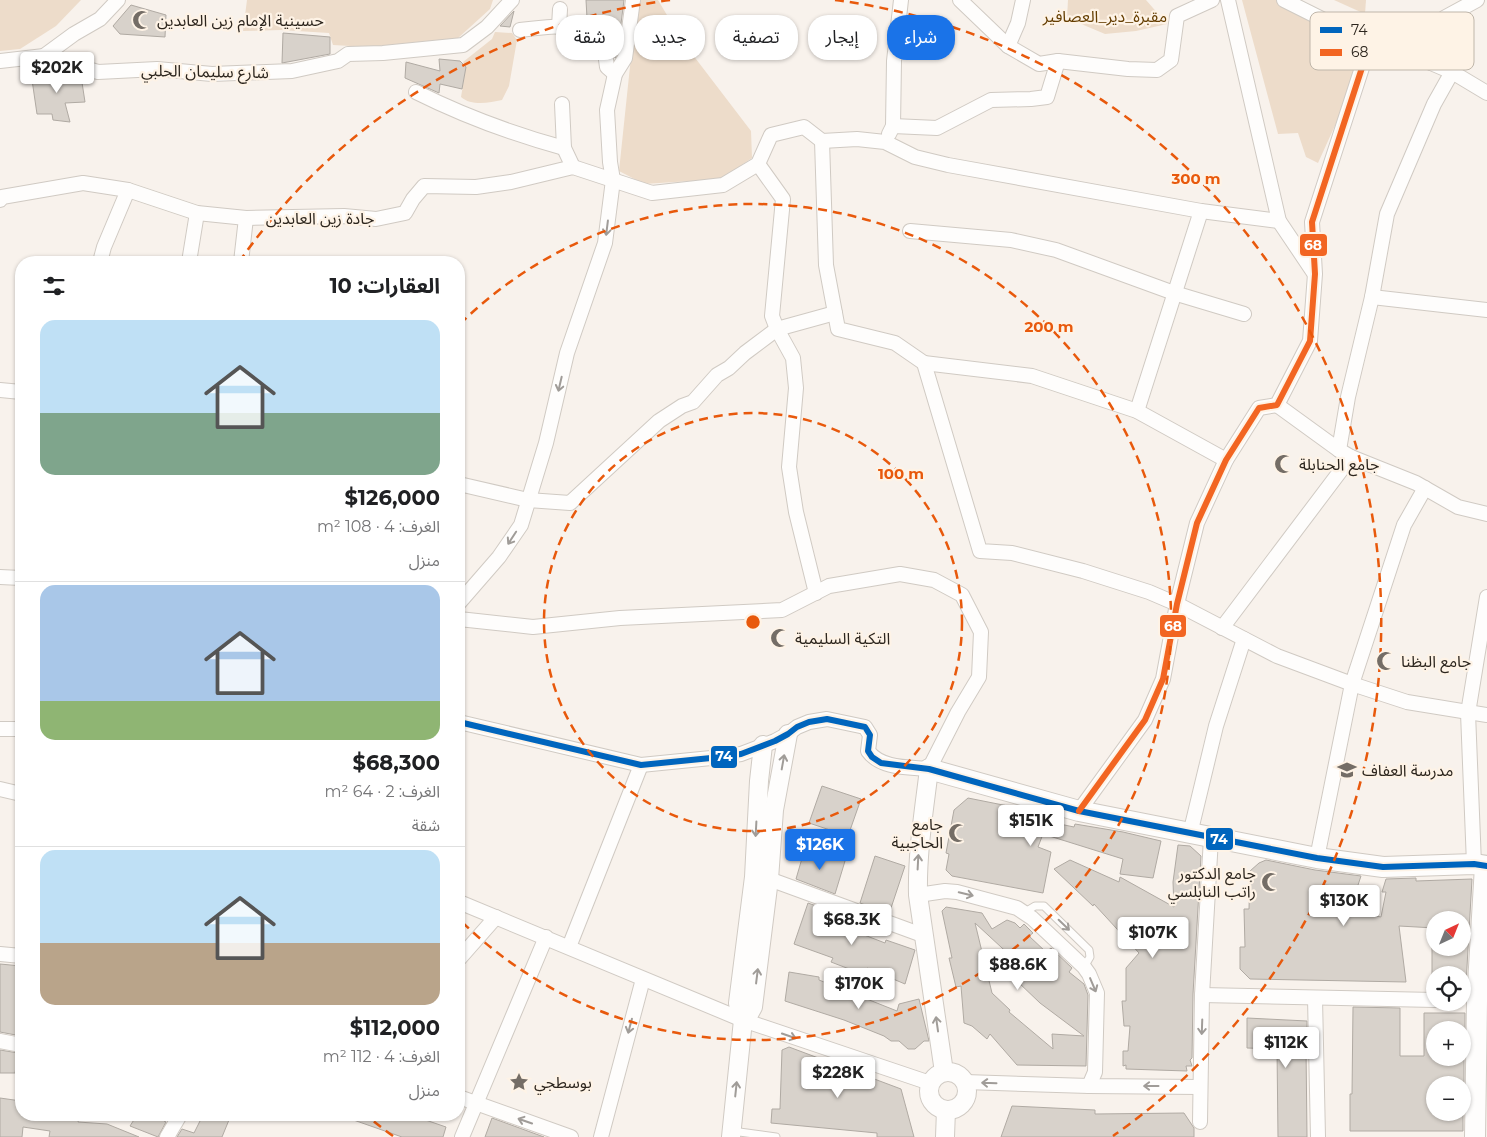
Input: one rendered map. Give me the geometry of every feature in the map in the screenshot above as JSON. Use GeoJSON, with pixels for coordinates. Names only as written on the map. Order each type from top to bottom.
{"type":"FeatureCollection","features":[{"type":"Feature","properties":{"kind":"main road"},"geometry":{"type":"LineString","coordinates":[[929,769],[1079,811],[1317,858],[1384,867],[1482,865],[1471,990]]}},
{"type":"Feature","properties":{"kind":"main road"},"geometry":{"type":"LineString","coordinates":[[1470,1011],[1475,1137]]}},
{"type":"Feature","properties":{"kind":"street"},"geometry":{"type":"LineString","coordinates":[[44,56],[74,34],[100,19],[118,0]]}},
{"type":"Feature","properties":{"kind":"street","name":"شارع سليمان الحلبي"},"geometry":{"type":"LineString","coordinates":[[0,61],[44,56],[98,72],[156,69],[212,74],[292,71],[338,61],[348,54],[383,53],[463,45],[487,27],[512,0]]}},
{"type":"Feature","properties":{"kind":"street"},"geometry":{"type":"LineString","coordinates":[[465,596],[499,557],[521,524],[546,443],[567,353],[605,243],[613,180],[607,110],[614,74],[625,58],[633,0]]}},
{"type":"Feature","properties":{"kind":"street"},"geometry":{"type":"LineString","coordinates":[[885,142],[893,126],[894,61],[900,0]]}},
{"type":"Feature","properties":{"kind":"street"},"geometry":{"type":"LineString","coordinates":[[960,0],[1008,46],[1038,64],[1058,61],[1128,69],[1156,70],[1171,60],[1177,16],[1212,0]]}},
{"type":"Feature","properties":{"kind":"street"},"geometry":{"type":"LineString","coordinates":[[1008,46],[1018,23],[1023,0]]}},
{"type":"Feature","properties":{"kind":"street"},"geometry":{"type":"LineString","coordinates":[[1228,0],[1280,221],[1315,274]]}},
{"type":"Feature","properties":{"kind":"street"},"geometry":{"type":"LineString","coordinates":[[1284,0],[1310,13]]}},
{"type":"Feature","properties":{"kind":"street"},"geometry":{"type":"LineString","coordinates":[[1455,12],[1477,0]]}},
{"type":"Feature","properties":{"kind":"street"},"geometry":{"type":"LineString","coordinates":[[560,9],[560,15]]}},
{"type":"Feature","properties":{"kind":"street"},"geometry":{"type":"LineString","coordinates":[[520,30],[556,27]]}},
{"type":"Feature","properties":{"kind":"street"},"geometry":{"type":"LineString","coordinates":[[606,60],[607,67],[614,74]]}},
{"type":"Feature","properties":{"kind":"street"},"geometry":{"type":"LineString","coordinates":[[893,126],[937,128],[991,100],[1047,97],[1058,61]]}},
{"type":"Feature","properties":{"kind":"street"},"geometry":{"type":"LineString","coordinates":[[1276,405],[1310,341],[1315,274],[1312,222],[1361,70]]}},
{"type":"Feature","properties":{"kind":"street"},"geometry":{"type":"LineString","coordinates":[[1447,70],[1487,93]]}},
{"type":"Feature","properties":{"kind":"street"},"geometry":{"type":"LineString","coordinates":[[1339,450],[1348,397],[1372,297],[1387,214],[1434,104],[1452,72]]}},
{"type":"Feature","properties":{"kind":"street"},"geometry":{"type":"LineString","coordinates":[[416,92],[449,109],[511,132],[564,148]]}},
{"type":"Feature","properties":{"kind":"street"},"geometry":{"type":"LineString","coordinates":[[562,104],[564,148],[573,167],[652,193],[723,186],[758,164],[771,135],[804,127],[822,141],[857,138],[885,142],[915,157],[948,165],[1200,211],[1280,221]]}},
{"type":"Feature","properties":{"kind":"street"},"geometry":{"type":"LineString","coordinates":[[822,141],[826,265],[838,329],[895,343],[924,363],[1032,376],[1137,412],[1226,460]]}},
{"type":"Feature","properties":{"kind":"street"},"geometry":{"type":"LineString","coordinates":[[758,164],[783,199],[772,316],[793,358],[796,388],[789,467],[796,512],[816,593]]}},
{"type":"Feature","properties":{"kind":"street","name":"جادة زين العابدين"},"geometry":{"type":"LineString","coordinates":[[0,200],[2,197],[83,183],[128,190],[196,212],[246,218],[344,216],[376,220],[405,213],[413,199],[424,186],[476,187],[511,182],[573,167]]}},
{"type":"Feature","properties":{"kind":"street"},"geometry":{"type":"LineString","coordinates":[[102,256],[128,190]]}},
{"type":"Feature","properties":{"kind":"street"},"geometry":{"type":"LineString","coordinates":[[1137,412],[1200,211]]}},
{"type":"Feature","properties":{"kind":"street"},"geometry":{"type":"LineString","coordinates":[[190,256],[196,212]]}},
{"type":"Feature","properties":{"kind":"street"},"geometry":{"type":"LineString","coordinates":[[242,256],[246,218]]}},
{"type":"Feature","properties":{"kind":"street"},"geometry":{"type":"LineString","coordinates":[[910,231],[1011,240],[1056,250],[1174,293],[1244,314]]}},
{"type":"Feature","properties":{"kind":"street"},"geometry":{"type":"LineString","coordinates":[[1372,297],[1487,310]]}},
{"type":"Feature","properties":{"kind":"street"},"geometry":{"type":"LineString","coordinates":[[465,485],[528,500],[570,504],[659,421],[682,406],[693,402],[718,375],[777,329],[835,313]]}},
{"type":"Feature","properties":{"kind":"street"},"geometry":{"type":"LineString","coordinates":[[924,363],[980,551],[1012,553],[1083,571],[1149,592],[1177,604],[1277,656],[1352,684],[1408,702],[1487,715]]}},
{"type":"Feature","properties":{"kind":"street"},"geometry":{"type":"LineString","coordinates":[[0,390],[15,391]]}},
{"type":"Feature","properties":{"kind":"street"},"geometry":{"type":"LineString","coordinates":[[1079,811],[1145,720],[1163,679],[1177,604],[1197,523],[1226,460],[1259,408],[1276,405],[1351,458],[1416,483],[1458,507],[1487,514]]}},
{"type":"Feature","properties":{"kind":"street"},"geometry":{"type":"LineString","coordinates":[[1222,628],[1351,458]]}},
{"type":"Feature","properties":{"kind":"street"},"geometry":{"type":"LineString","coordinates":[[1317,858],[1352,684],[1404,525],[1425,488]]}},
{"type":"Feature","properties":{"kind":"street"},"geometry":{"type":"LineString","coordinates":[[465,620],[533,627],[620,618],[782,610],[829,586],[900,574],[934,580],[962,595],[981,632],[979,677],[958,712],[929,769],[917,867],[918,895],[944,1072]]}},
{"type":"Feature","properties":{"kind":"street"},"geometry":{"type":"LineString","coordinates":[[0,578],[15,578]]}},
{"type":"Feature","properties":{"kind":"street"},"geometry":{"type":"LineString","coordinates":[[1482,865],[1468,713],[1487,597]]}},
{"type":"Feature","properties":{"kind":"street"},"geometry":{"type":"LineString","coordinates":[[1190,834],[1216,726],[1244,639]]}},
{"type":"Feature","properties":{"kind":"street"},"geometry":{"type":"LineString","coordinates":[[465,723],[641,765],[722,758],[741,754],[788,734],[796,727],[809,722],[827,719],[865,727],[870,735],[868,751],[872,757],[881,763],[929,769]]}},
{"type":"Feature","properties":{"kind":"street"},"geometry":{"type":"LineString","coordinates":[[0,729],[15,729]]}},
{"type":"Feature","properties":{"kind":"street"},"geometry":{"type":"LineString","coordinates":[[743,1020],[748,1016],[753,1007],[769,879],[776,798],[788,734]]}},
{"type":"Feature","properties":{"kind":"street"},"geometry":{"type":"LineString","coordinates":[[731,1134],[743,1020],[738,1002],[754,877],[758,796],[763,745]]}},
{"type":"Feature","properties":{"kind":"street"},"geometry":{"type":"LineString","coordinates":[[569,947],[641,765]]}},
{"type":"Feature","properties":{"kind":"street"},"geometry":{"type":"LineString","coordinates":[[0,789],[15,793]]}},
{"type":"Feature","properties":{"kind":"street"},"geometry":{"type":"LineString","coordinates":[[758,796],[776,798]]}},
{"type":"Feature","properties":{"kind":"street"},"geometry":{"type":"LineString","coordinates":[[1200,1122],[1202,995],[1211,838]]}},
{"type":"Feature","properties":{"kind":"street"},"geometry":{"type":"LineString","coordinates":[[769,879],[925,936]]}},
{"type":"Feature","properties":{"kind":"street"},"geometry":{"type":"LineString","coordinates":[[918,895],[945,891],[957,892],[1007,904],[1025,912],[1084,967],[1097,993],[1095,1072],[1089,1086]]}},
{"type":"Feature","properties":{"kind":"street"},"geometry":{"type":"LineString","coordinates":[[465,904],[743,1020],[930,1083]]}},
{"type":"Feature","properties":{"kind":"street"},"geometry":{"type":"LineString","coordinates":[[465,952],[496,917]]}},
{"type":"Feature","properties":{"kind":"street"},"geometry":{"type":"LineString","coordinates":[[462,1137],[546,937]]}},
{"type":"Feature","properties":{"kind":"street"},"geometry":{"type":"LineString","coordinates":[[0,954],[15,955]]}},
{"type":"Feature","properties":{"kind":"street"},"geometry":{"type":"LineString","coordinates":[[602,1137],[642,979]]}},
{"type":"Feature","properties":{"kind":"street"},"geometry":{"type":"LineString","coordinates":[[1202,995],[1426,1000]]}},
{"type":"Feature","properties":{"kind":"street"},"geometry":{"type":"LineString","coordinates":[[1315,998],[1318,1137]]}},
{"type":"Feature","properties":{"kind":"street"},"geometry":{"type":"LineString","coordinates":[[0,1041],[15,1044]]}},
{"type":"Feature","properties":{"kind":"street"},"geometry":{"type":"LineString","coordinates":[[944,1072],[956,1073],[965,1082],[967,1095],[964,1102],[953,1110],[939,1108],[933,1104],[928,1090],[933,1078],[944,1072]]}},
{"type":"Feature","properties":{"kind":"street"},"geometry":{"type":"LineString","coordinates":[[965,1082],[1200,1087]]}},
{"type":"Feature","properties":{"kind":"street"},"geometry":{"type":"LineString","coordinates":[[465,1099],[571,1137]]}},
{"type":"Feature","properties":{"kind":"street"},"geometry":{"type":"LineString","coordinates":[[945,1137],[946,1110]]}},
{"type":"Feature","properties":{"kind":"street"},"geometry":{"type":"LineString","coordinates":[[167,1137],[176,1121]]}},
{"type":"Feature","properties":{"kind":"lane"},"geometry":{"type":"LineString","coordinates":[[731,1134],[776,1137]]}},
{"type":"Feature","properties":{"kind":"green space"},"geometry":{"type":"Polygon","coordinates":[[[0,0],[81,0],[56,26],[20,49],[0,51],[0,0]]]}},
{"type":"Feature","properties":{"kind":"green space"},"geometry":{"type":"Polygon","coordinates":[[[247,0],[493,0],[490,9],[457,39],[368,47],[333,45],[329,33],[281,30],[243,31],[247,0]]]}},
{"type":"Feature","properties":{"kind":"green space"},"geometry":{"type":"Polygon","coordinates":[[[637,0],[658,0],[667,15],[635,15],[637,0]]]}},
{"type":"Feature","properties":{"kind":"green space","name":"مقبرة_دير_العصافير"},"geometry":{"type":"Polygon","coordinates":[[[1068,0],[1146,0],[1167,24],[1136,31],[1105,34],[1067,18],[1068,0]]]}},
{"type":"Feature","properties":{"kind":"green space"},"geometry":{"type":"Polygon","coordinates":[[[1242,0],[1296,0],[1323,12],[1310,12],[1310,70],[1360,70],[1318,163],[1306,157],[1298,133],[1278,134],[1242,0]]]}},
{"type":"Feature","properties":{"kind":"green space"},"geometry":{"type":"Polygon","coordinates":[[[1334,0],[1366,0],[1365,12],[1361,12],[1334,0]]]}},
{"type":"Feature","properties":{"kind":"green space"},"geometry":{"type":"Polygon","coordinates":[[[634,28],[634,60],[697,60],[751,131],[752,158],[721,179],[644,184],[619,171],[634,28]]]}},
{"type":"Feature","properties":{"kind":"green space"},"geometry":{"type":"Polygon","coordinates":[[[495,32],[512,33],[517,40],[509,86],[502,100],[480,103],[470,102],[461,97],[466,67],[463,62],[492,39],[495,32]]]}},
{"type":"Feature","properties":{"kind":"building"},"geometry":{"type":"Polygon","coordinates":[[[586,0],[624,0],[622,15],[587,15],[586,0]]]}},
{"type":"Feature","properties":{"kind":"building","name":"حسينية الإمام زين العابدين"},"geometry":{"type":"Polygon","coordinates":[[[131,5],[166,15],[165,37],[120,34],[113,26],[131,5]]]}},
{"type":"Feature","properties":{"kind":"building"},"geometry":{"type":"Polygon","coordinates":[[[514,11],[510,27],[500,26],[514,11]]]}},
{"type":"Feature","properties":{"kind":"building"},"geometry":{"type":"Polygon","coordinates":[[[283,33],[330,37],[330,54],[282,63],[283,33]]]}},
{"type":"Feature","properties":{"kind":"building"},"geometry":{"type":"Polygon","coordinates":[[[439,59],[460,61],[466,67],[462,89],[440,84],[439,93],[405,78],[406,62],[440,71],[439,59]]]}},
{"type":"Feature","properties":{"kind":"building"},"geometry":{"type":"Polygon","coordinates":[[[60,70],[81,76],[85,102],[65,103],[70,122],[53,120],[52,114],[37,114],[31,73],[61,75],[60,70]]]}},
{"type":"Feature","properties":{"kind":"building"},"geometry":{"type":"Polygon","coordinates":[[[822,786],[861,799],[848,836],[809,823],[822,786]]]}},
{"type":"Feature","properties":{"kind":"building"},"geometry":{"type":"Polygon","coordinates":[[[968,798],[1008,806],[1007,813],[1074,827],[1075,824],[1123,832],[1161,841],[1153,878],[1120,874],[1123,859],[1043,834],[1038,847],[1051,852],[1043,893],[952,876],[946,870],[949,854],[946,853],[954,810],[968,798]]]}},
{"type":"Feature","properties":{"kind":"building"},"geometry":{"type":"Polygon","coordinates":[[[1178,845],[1190,846],[1201,856],[1193,994],[1192,1058],[1190,1060],[1192,1066],[1186,1066],[1187,1071],[1126,1069],[1126,1065],[1123,1066],[1123,1051],[1128,1051],[1130,1026],[1124,1026],[1122,1001],[1126,1001],[1126,968],[1139,953],[1094,904],[1093,906],[1054,869],[1070,860],[1119,882],[1120,877],[1174,907],[1173,882],[1178,845]]]}},
{"type":"Feature","properties":{"kind":"building"},"geometry":{"type":"Polygon","coordinates":[[[805,848],[845,861],[835,894],[796,879],[805,848]]]}},
{"type":"Feature","properties":{"kind":"building"},"geometry":{"type":"Polygon","coordinates":[[[875,856],[905,866],[889,914],[860,903],[875,856]]]}},
{"type":"Feature","properties":{"kind":"building"},"geometry":{"type":"Polygon","coordinates":[[[1266,860],[1315,870],[1361,876],[1357,888],[1324,885],[1325,906],[1381,917],[1386,892],[1382,892],[1386,879],[1416,878],[1416,881],[1472,879],[1470,911],[1426,911],[1426,928],[1399,926],[1406,982],[1250,979],[1240,969],[1240,947],[1245,947],[1244,909],[1249,909],[1250,871],[1266,860]]]}},
{"type":"Feature","properties":{"kind":"building"},"geometry":{"type":"Polygon","coordinates":[[[808,903],[844,918],[841,926],[885,943],[886,940],[915,950],[905,984],[867,968],[865,975],[831,962],[833,958],[794,944],[808,903]]]}},
{"type":"Feature","properties":{"kind":"building"},"geometry":{"type":"Polygon","coordinates":[[[946,907],[982,913],[992,929],[1007,920],[1015,923],[1020,928],[1024,924],[1033,933],[1029,936],[1046,952],[1051,948],[1072,968],[1069,972],[1084,984],[1088,995],[1086,1066],[1017,1065],[990,1034],[987,1039],[972,1026],[964,1023],[961,986],[956,987],[949,958],[952,958],[942,911],[946,907]],[[975,923],[992,993],[1010,1010],[1009,1012],[1053,1049],[1052,1034],[1084,1036],[1040,1003],[1018,982],[1028,972],[975,923]]]}},
{"type":"Feature","properties":{"kind":"building"},"geometry":{"type":"Polygon","coordinates":[[[1432,956],[1468,956],[1467,966],[1432,966],[1432,956]]]}},
{"type":"Feature","properties":{"kind":"building"},"geometry":{"type":"Polygon","coordinates":[[[0,964],[15,965],[15,1035],[0,1032],[0,964]]]}},
{"type":"Feature","properties":{"kind":"building"},"geometry":{"type":"Polygon","coordinates":[[[789,972],[819,977],[819,980],[897,1011],[899,1004],[919,999],[929,1041],[924,1041],[915,1049],[908,1049],[899,1041],[891,1041],[884,1036],[844,1020],[785,1001],[789,972]]]}},
{"type":"Feature","properties":{"kind":"building"},"geometry":{"type":"Polygon","coordinates":[[[1353,1007],[1400,1008],[1400,1056],[1424,1056],[1424,1013],[1465,1013],[1465,1021],[1426,1021],[1426,1066],[1464,1066],[1464,1076],[1426,1076],[1426,1121],[1463,1121],[1463,1131],[1350,1131],[1350,1094],[1352,1094],[1353,1007]]]}},
{"type":"Feature","properties":{"kind":"building"},"geometry":{"type":"Polygon","coordinates":[[[1247,1018],[1307,1021],[1307,1137],[1278,1137],[1277,1049],[1247,1048],[1247,1018]]]}},
{"type":"Feature","properties":{"kind":"building"},"geometry":{"type":"Polygon","coordinates":[[[789,1047],[901,1089],[914,1137],[877,1137],[877,1133],[771,1123],[772,1109],[780,1109],[782,1050],[789,1047]]]}},
{"type":"Feature","properties":{"kind":"building"},"geometry":{"type":"Polygon","coordinates":[[[0,1050],[15,1052],[15,1073],[0,1073],[0,1050]]]}},
{"type":"Feature","properties":{"kind":"building"},"geometry":{"type":"Polygon","coordinates":[[[0,1098],[15,1100],[15,1121],[78,1121],[107,1124],[139,1137],[49,1137],[50,1131],[23,1127],[22,1137],[0,1137],[0,1098]]]}},
{"type":"Feature","properties":{"kind":"building"},"geometry":{"type":"Polygon","coordinates":[[[1012,1106],[1095,1110],[1095,1114],[1184,1113],[1194,1128],[1194,1137],[1001,1137],[1012,1106]]]}},
{"type":"Feature","properties":{"kind":"building"},"geometry":{"type":"Polygon","coordinates":[[[492,1118],[544,1137],[485,1137],[492,1118]]]}},
{"type":"Feature","properties":{"kind":"building"},"geometry":{"type":"Polygon","coordinates":[[[133,1121],[166,1122],[158,1137],[130,1126],[133,1121]]]}},
{"type":"Feature","properties":{"kind":"building"},"geometry":{"type":"Polygon","coordinates":[[[200,1121],[229,1121],[222,1137],[177,1137],[182,1129],[194,1133],[200,1121]]]}},
{"type":"Feature","properties":{"kind":"building"},"geometry":{"type":"Polygon","coordinates":[[[356,1121],[428,1121],[446,1127],[443,1137],[402,1137],[356,1121]]]}},
{"type":"Feature","properties":{"kind":"transit line","name":"68"},"geometry":{"type":"LineString","coordinates":[[1079,811],[1145,720],[1163,679],[1177,604],[1197,523],[1226,460],[1259,408],[1277,405],[1310,341],[1315,274],[1312,222],[1361,70]]}},
{"type":"Feature","properties":{"kind":"transit line","name":"74"},"geometry":{"type":"LineString","coordinates":[[465,723],[641,765],[741,754],[775,741],[809,722],[827,719],[865,727],[870,735],[868,751],[872,757],[881,763],[929,769],[1079,811],[1317,858],[1383,867],[1474,864],[1487,866]]}},
{"type":"Feature","properties":{"kind":"place","name":"حسينية الإمام زين العابدين"},"geometry":{"type":"Point","coordinates":[142,20]}},
{"type":"Feature","properties":{"kind":"place","name":"جامع الحنابلة"},"geometry":{"type":"Point","coordinates":[1284,464]}},
{"type":"Feature","properties":{"kind":"place","name":"التكية السليمية"},"geometry":{"type":"Point","coordinates":[780,638]}},
{"type":"Feature","properties":{"kind":"place","name":"جامع البظنا"},"geometry":{"type":"Point","coordinates":[1386,661]}},
{"type":"Feature","properties":{"kind":"place","name":"مدرسة العفاف"},"geometry":{"type":"Point","coordinates":[1347,770]}},
{"type":"Feature","properties":{"kind":"place","name":"جامع الحاجبية"},"geometry":{"type":"Point","coordinates":[958,833]}},
{"type":"Feature","properties":{"kind":"place","name":"جامع الدكتور راتب النابلسي"},"geometry":{"type":"Point","coordinates":[1271,882]}},
{"type":"Feature","properties":{"kind":"place","name":"بوسطجي"},"geometry":{"type":"Point","coordinates":[519,1082]}}]}
